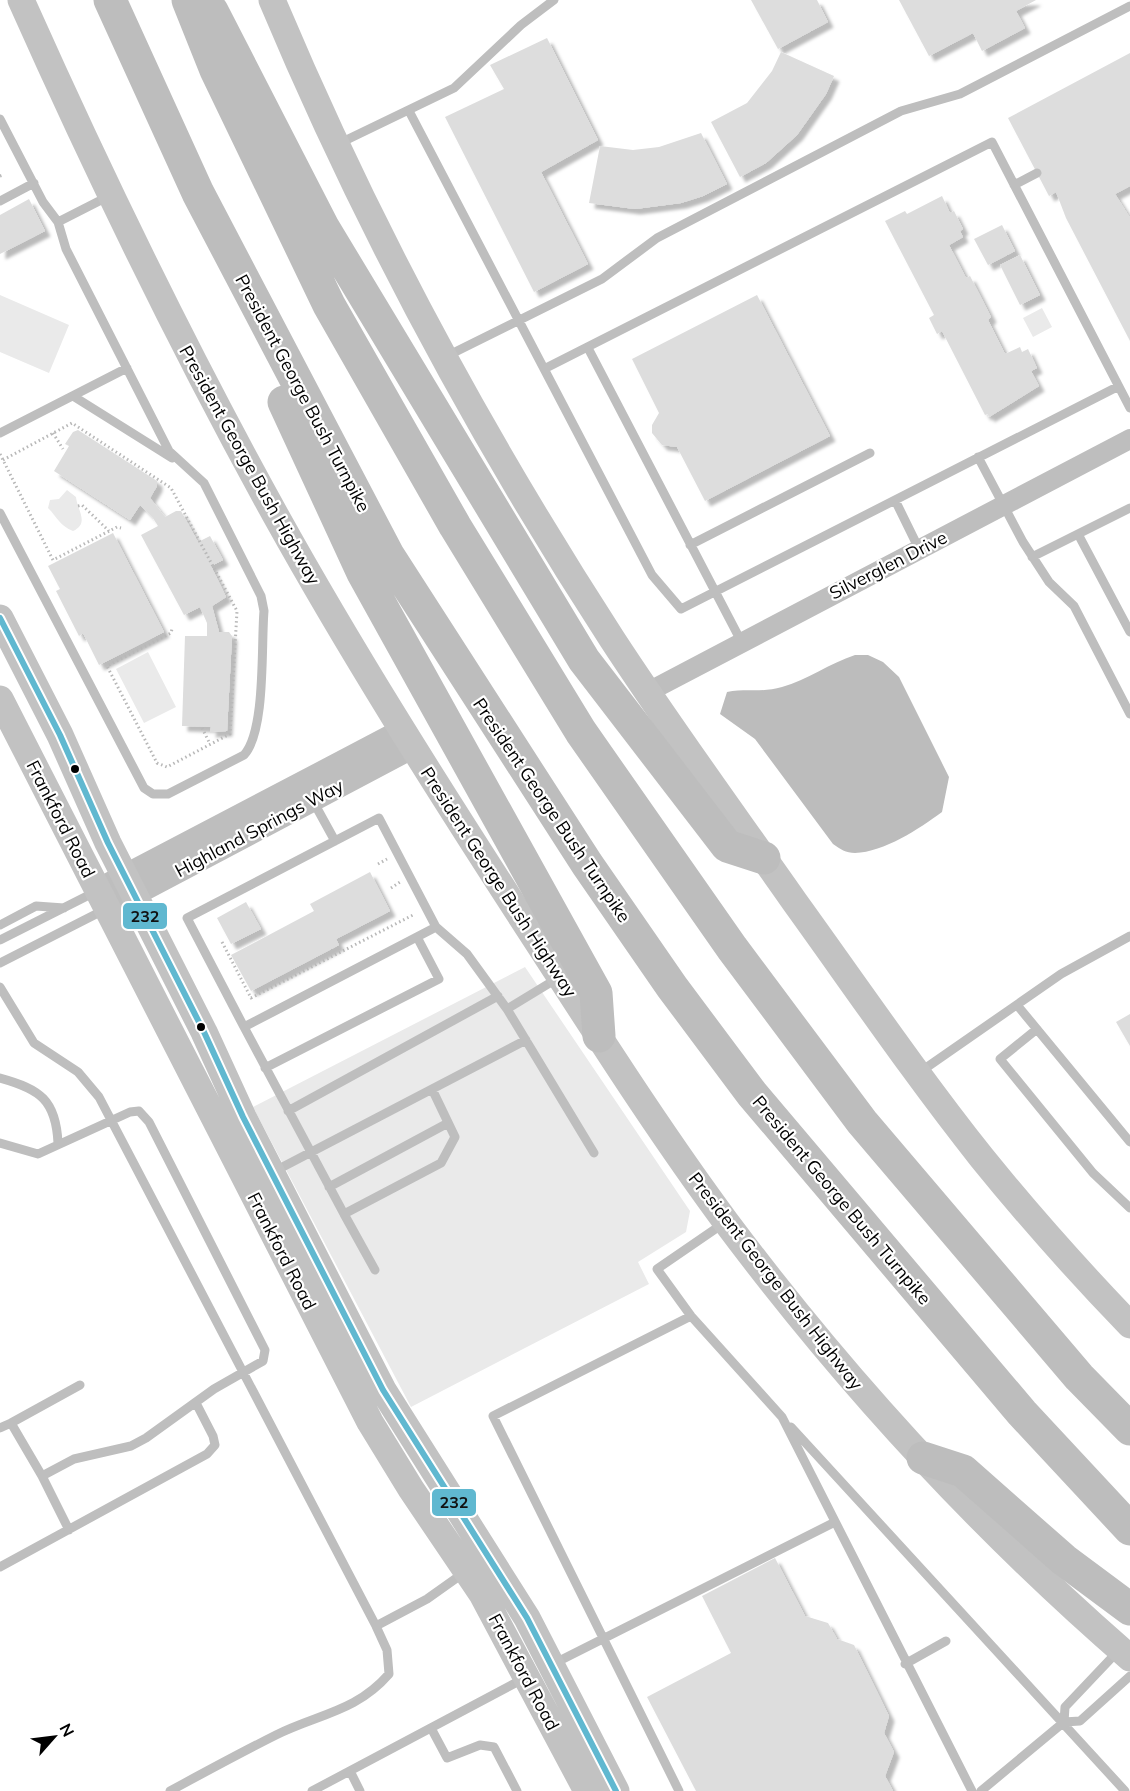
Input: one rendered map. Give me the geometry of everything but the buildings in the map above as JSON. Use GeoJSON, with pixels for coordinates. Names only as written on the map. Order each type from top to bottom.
{"type":"FeatureCollection","features":[{"type":"Feature","properties":{"kind":"highway","name":"President George Bush Turnpike"},"geometry":{"type":"LineString","coordinates":[[110,0],[198,193],[388,555],[512,751],[672,987],[752,1094],[1022,1413],[1130,1529]]}},
{"type":"Feature","properties":{"kind":"highway"},"geometry":{"type":"LineString","coordinates":[[188,0],[216,70],[329,305],[455,526],[580,732],[732,948],[862,1122],[1078,1377],[1130,1429]]}},
{"type":"Feature","properties":{"kind":"highway"},"geometry":{"type":"LineString","coordinates":[[206,0],[323,227],[584,660],[727,846],[764,858]]}},
{"type":"Feature","properties":{"kind":"highway"},"geometry":{"type":"LineString","coordinates":[[278,348],[276,384],[325,495],[374,593],[596,993],[598,1036]]}},
{"type":"Feature","properties":{"kind":"highway"},"geometry":{"type":"LineString","coordinates":[[923,1458],[963,1471],[1065,1560],[1130,1609]]}},
{"type":"Feature","properties":{"kind":"main road","name":"President George Bush Highway"},"geometry":{"type":"LineString","coordinates":[[21,0],[109,196],[277,517],[407,739],[598,1036],[726,1221],[827,1350],[923,1458],[1000,1538],[1125,1654]]}},
{"type":"Feature","properties":{"kind":"main road"},"geometry":{"type":"LineString","coordinates":[[272,0],[336,145],[445,358],[550,539],[648,692],[918,1073],[1016,1200],[1130,1325]]}},
{"type":"Feature","properties":{"kind":"main road","name":"Frankford Road"},"geometry":{"type":"LineString","coordinates":[[0,618],[60,735],[129,885],[204,1032],[271,1173],[383,1390],[426,1461],[498,1569],[587,1791]]}},
{"type":"Feature","properties":{"kind":"main road","name":"Frankford Road"},"geometry":{"type":"LineString","coordinates":[[0,699],[366,1414],[411,1489],[539,1671],[616,1791]]}},
{"type":"Feature","properties":{"kind":"street","name":"Silverglen Drive"},"geometry":{"type":"LineString","coordinates":[[648,692],[741,641],[1130,439]]}},
{"type":"Feature","properties":{"kind":"street","name":"Highland Springs Way"},"geometry":{"type":"LineString","coordinates":[[102,900],[407,739]]}},
{"type":"Feature","properties":{"kind":"lane"},"geometry":{"type":"LineString","coordinates":[[336,145],[454,88],[521,24],[554,0]]}},
{"type":"Feature","properties":{"kind":"lane"},"geometry":{"type":"LineString","coordinates":[[445,358],[518,319],[602,279],[657,238],[901,111],[960,94],[1130,6]]}},
{"type":"Feature","properties":{"kind":"lane"},"geometry":{"type":"LineString","coordinates":[[409,111],[652,575],[681,609],[1117,387]]}},
{"type":"Feature","properties":{"kind":"lane"},"geometry":{"type":"LineString","coordinates":[[0,119],[58,222],[66,249],[169,451],[178,462]]}},
{"type":"Feature","properties":{"kind":"lane"},"geometry":{"type":"LineString","coordinates":[[544,369],[992,142],[1117,387],[1130,408]]}},
{"type":"Feature","properties":{"kind":"lane"},"geometry":{"type":"LineString","coordinates":[[1014,185],[1037,173]]}},
{"type":"Feature","properties":{"kind":"lane"},"geometry":{"type":"LineString","coordinates":[[0,201],[34,183]]}},
{"type":"Feature","properties":{"kind":"lane"},"geometry":{"type":"LineString","coordinates":[[58,222],[109,196]]}},
{"type":"Feature","properties":{"kind":"lane"},"geometry":{"type":"LineString","coordinates":[[588,348],[741,641]]}},
{"type":"Feature","properties":{"kind":"lane"},"geometry":{"type":"LineString","coordinates":[[0,433],[127,368]]}},
{"type":"Feature","properties":{"kind":"lane"},"geometry":{"type":"LineString","coordinates":[[0,513],[140,783],[153,794],[168,794],[239,759],[252,746],[258,726],[264,611],[261,596],[204,483],[197,474],[73,396]]}},
{"type":"Feature","properties":{"kind":"lane"},"geometry":{"type":"LineString","coordinates":[[690,545],[870,453]]}},
{"type":"Feature","properties":{"kind":"lane"},"geometry":{"type":"LineString","coordinates":[[978,458],[1032,557],[1049,582],[1074,606],[1130,714]]}},
{"type":"Feature","properties":{"kind":"lane"},"geometry":{"type":"LineString","coordinates":[[895,500],[919,549]]}},
{"type":"Feature","properties":{"kind":"lane"},"geometry":{"type":"LineString","coordinates":[[1032,557],[1130,508]]}},
{"type":"Feature","properties":{"kind":"lane"},"geometry":{"type":"LineString","coordinates":[[1078,534],[1130,632]]}},
{"type":"Feature","properties":{"kind":"lane"},"geometry":{"type":"LineString","coordinates":[[308,791],[335,841]]}},
{"type":"Feature","properties":{"kind":"lane"},"geometry":{"type":"LineString","coordinates":[[375,1270],[265,1068],[187,918],[379,818],[436,927],[467,954],[498,996],[594,1153]]}},
{"type":"Feature","properties":{"kind":"lane"},"geometry":{"type":"LineString","coordinates":[[0,940],[67,908],[102,900]]}},
{"type":"Feature","properties":{"kind":"lane"},"geometry":{"type":"LineString","coordinates":[[0,963],[102,900]]}},
{"type":"Feature","properties":{"kind":"lane"},"geometry":{"type":"LineString","coordinates":[[0,925],[36,906],[67,908]]}},
{"type":"Feature","properties":{"kind":"lane"},"geometry":{"type":"LineString","coordinates":[[244,1027],[436,927]]}},
{"type":"Feature","properties":{"kind":"lane"},"geometry":{"type":"LineString","coordinates":[[918,1073],[1077,964],[1130,936]]}},
{"type":"Feature","properties":{"kind":"lane"},"geometry":{"type":"LineString","coordinates":[[265,1068],[439,979],[417,937]]}},
{"type":"Feature","properties":{"kind":"lane"},"geometry":{"type":"LineString","coordinates":[[507,1009],[560,977]]}},
{"type":"Feature","properties":{"kind":"lane"},"geometry":{"type":"LineString","coordinates":[[0,987],[34,1043],[78,1072],[99,1097],[387,1650],[389,1674],[373,1693],[328,1715],[279,1734],[170,1791]]}},
{"type":"Feature","properties":{"kind":"lane"},"geometry":{"type":"LineString","coordinates":[[288,1111],[498,996]]}},
{"type":"Feature","properties":{"kind":"lane"},"geometry":{"type":"LineString","coordinates":[[1017,1005],[1130,1142]]}},
{"type":"Feature","properties":{"kind":"lane"},"geometry":{"type":"LineString","coordinates":[[1037,1029],[1000,1059],[1094,1173],[1130,1208]]}},
{"type":"Feature","properties":{"kind":"lane"},"geometry":{"type":"LineString","coordinates":[[271,1173],[526,1040]]}},
{"type":"Feature","properties":{"kind":"lane"},"geometry":{"type":"LineString","coordinates":[[0,1078],[29,1086],[47,1101],[57,1123],[58,1143]]}},
{"type":"Feature","properties":{"kind":"lane"},"geometry":{"type":"LineString","coordinates":[[344,1214],[441,1163],[455,1137],[432,1089]]}},
{"type":"Feature","properties":{"kind":"lane"},"geometry":{"type":"LineString","coordinates":[[0,1143],[38,1154],[111,1120],[130,1112],[139,1111],[149,1122],[265,1350],[263,1360],[214,1389],[130,1446],[74,1460],[42,1476]]}},
{"type":"Feature","properties":{"kind":"lane"},"geometry":{"type":"LineString","coordinates":[[329,1187],[448,1124]]}},
{"type":"Feature","properties":{"kind":"lane"},"geometry":{"type":"LineString","coordinates":[[726,1221],[657,1269],[691,1316],[1125,1791]]}},
{"type":"Feature","properties":{"kind":"lane"},"geometry":{"type":"LineString","coordinates":[[679,1791],[493,1416],[691,1316]]}},
{"type":"Feature","properties":{"kind":"lane"},"geometry":{"type":"LineString","coordinates":[[0,1428],[80,1385]]}},
{"type":"Feature","properties":{"kind":"lane"},"geometry":{"type":"LineString","coordinates":[[0,1567],[207,1454],[214,1445],[213,1436],[196,1403]]}},
{"type":"Feature","properties":{"kind":"lane"},"geometry":{"type":"LineString","coordinates":[[782,1417],[905,1664],[972,1791]]}},
{"type":"Feature","properties":{"kind":"lane"},"geometry":{"type":"LineString","coordinates":[[11,1423],[42,1476],[69,1530]]}},
{"type":"Feature","properties":{"kind":"lane"},"geometry":{"type":"LineString","coordinates":[[312,1791],[603,1638],[835,1522]]}},
{"type":"Feature","properties":{"kind":"lane"},"geometry":{"type":"LineString","coordinates":[[376,1626],[427,1599],[467,1570]]}},
{"type":"Feature","properties":{"kind":"lane"},"geometry":{"type":"LineString","coordinates":[[905,1664],[946,1641]]}},
{"type":"Feature","properties":{"kind":"lane"},"geometry":{"type":"LineString","coordinates":[[1064,1722],[1065,1707],[1125,1654]]}},
{"type":"Feature","properties":{"kind":"lane"},"geometry":{"type":"LineString","coordinates":[[981,1791],[1064,1722],[1080,1721],[1130,1676]]}},
{"type":"Feature","properties":{"kind":"lane"},"geometry":{"type":"LineString","coordinates":[[431,1728],[447,1758],[480,1745],[494,1747],[518,1791]]}},
{"type":"Feature","properties":{"kind":"lane"},"geometry":{"type":"LineString","coordinates":[[350,1771],[360,1791]]}},
{"type":"Feature","properties":{"kind":"path"},"geometry":{"type":"LineString","coordinates":[[3,460],[72,423],[171,488],[237,611],[230,734],[167,767],[157,763],[106,666],[171,633],[172,629]]}},
{"type":"Feature","properties":{"kind":"path"},"geometry":{"type":"LineString","coordinates":[[53,433],[63,449]]}},
{"type":"Feature","properties":{"kind":"path"},"geometry":{"type":"LineString","coordinates":[[0,454],[53,560],[110,531],[121,528]]}},
{"type":"Feature","properties":{"kind":"path"},"geometry":{"type":"LineString","coordinates":[[78,506],[82,505],[110,531]]}},
{"type":"Feature","properties":{"kind":"path"},"geometry":{"type":"LineString","coordinates":[[202,729],[210,744]]}},
{"type":"Feature","properties":{"kind":"path"},"geometry":{"type":"LineString","coordinates":[[378,864],[389,858],[393,866]]}},
{"type":"Feature","properties":{"kind":"path"},"geometry":{"type":"LineString","coordinates":[[391,888],[402,882],[398,874]]}},
{"type":"Feature","properties":{"kind":"path"},"geometry":{"type":"LineString","coordinates":[[222,942],[251,998],[418,912]]}},
{"type":"Feature","properties":{"kind":"path"},"geometry":{"type":"LineString","coordinates":[[220,959],[229,954]]}},
{"type":"Feature","properties":{"kind":"shaded area"},"geometry":{"type":"Polygon","coordinates":[[[0,295],[69,325],[49,373],[0,352],[0,295]]]}},
{"type":"Feature","properties":{"kind":"shaded area"},"geometry":{"type":"Polygon","coordinates":[[[1042,308],[1052,327],[1033,337],[1023,318],[1042,308]]]}},
{"type":"Feature","properties":{"kind":"shaded area"},"geometry":{"type":"Polygon","coordinates":[[[67,490],[76,497],[82,520],[78,528],[73,531],[62,524],[48,508],[50,500],[59,499],[67,490]]]}},
{"type":"Feature","properties":{"kind":"shaded area"},"geometry":{"type":"Polygon","coordinates":[[[148,652],[176,707],[144,723],[116,669],[148,652]]]}},
{"type":"Feature","properties":{"kind":"shaded area"},"geometry":{"type":"Polygon","coordinates":[[[855,655],[868,655],[883,662],[899,677],[949,777],[942,812],[889,844],[878,849],[855,853],[833,844],[755,739],[720,714],[727,692],[782,687],[855,655]]]}},
{"type":"Feature","properties":{"kind":"shaded area"},"geometry":{"type":"Polygon","coordinates":[[[525,967],[690,1211],[686,1232],[638,1262],[649,1284],[411,1407],[253,1107],[525,967]]]}},
{"type":"Feature","properties":{"kind":"transit line","name":"232"},"geometry":{"type":"LineString","coordinates":[[0,618],[60,735],[108,843],[204,1032],[243,1117],[383,1390],[527,1618],[616,1791]]}}]}
